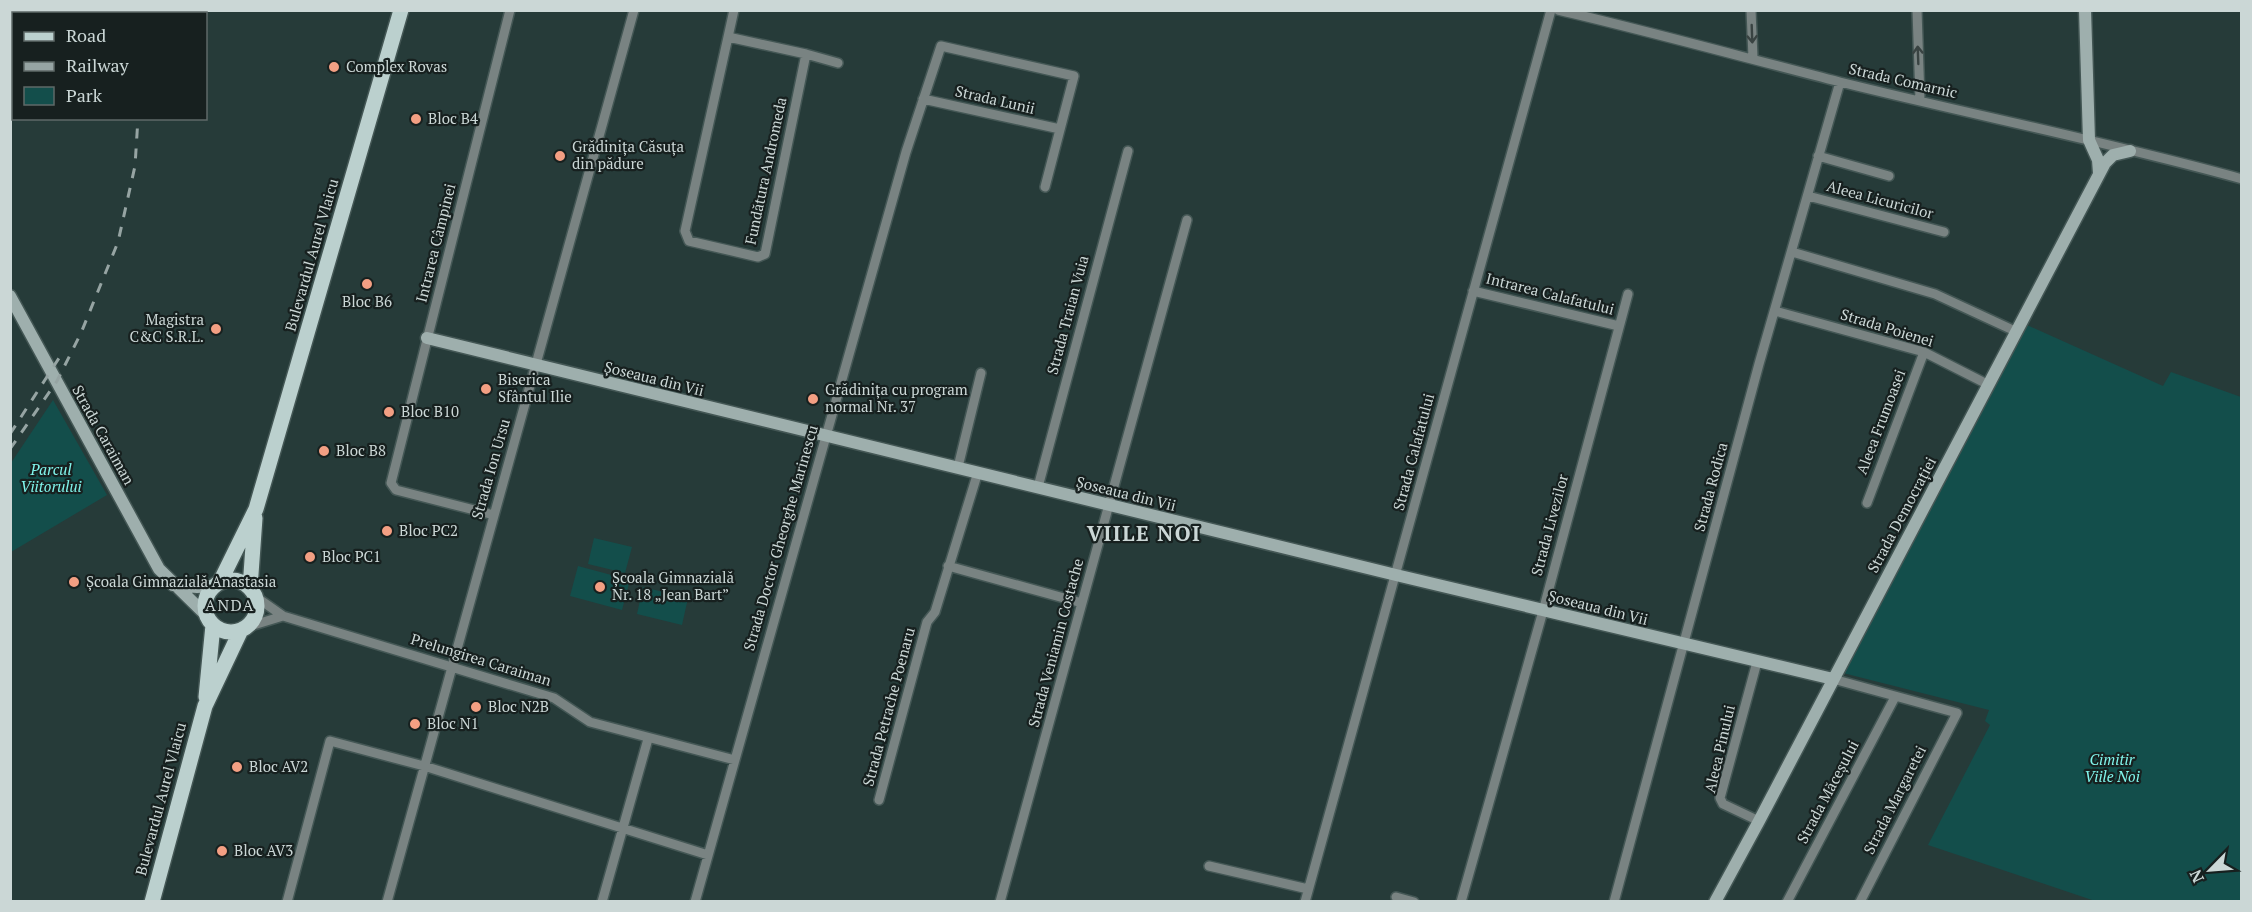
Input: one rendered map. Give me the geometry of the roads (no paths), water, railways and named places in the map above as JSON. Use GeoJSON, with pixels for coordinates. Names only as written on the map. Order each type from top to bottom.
{"type":"FeatureCollection","features":[{"type":"Feature","properties":{"kind":"main road","name":"Bulevardul Aurel Vlaicu"},"geometry":{"type":"LineString","coordinates":[[217,584],[256,509],[401,10]]}},
{"type":"Feature","properties":{"kind":"main road","name":"Bulevardul Aurel Vlaicu"},"geometry":{"type":"LineString","coordinates":[[253,592],[256,509]]}},
{"type":"Feature","properties":{"kind":"main road"},"geometry":{"type":"LineString","coordinates":[[235,580],[253,592],[257,612],[244,629],[232,632],[222,630],[210,620],[206,597],[217,584],[235,580]]}},
{"type":"Feature","properties":{"kind":"main road","name":"Bulevardul Aurel Vlaicu"},"geometry":{"type":"LineString","coordinates":[[205,706],[210,620]]}},
{"type":"Feature","properties":{"kind":"main road","name":"Bulevardul Aurel Vlaicu"},"geometry":{"type":"LineString","coordinates":[[152,902],[205,706],[244,629]]}},
{"type":"Feature","properties":{"kind":"street","name":"Intrarea Câmpinei"},"geometry":{"type":"LineString","coordinates":[[494,515],[396,490],[391,483],[510,10]]}},
{"type":"Feature","properties":{"kind":"street","name":"Strada Ion Ursu"},"geometry":{"type":"LineString","coordinates":[[387,902],[634,10]]}},
{"type":"Feature","properties":{"kind":"street"},"geometry":{"type":"LineString","coordinates":[[734,10],[728,37],[838,63]]}},
{"type":"Feature","properties":{"kind":"street","name":"Strada Calafatului"},"geometry":{"type":"LineString","coordinates":[[1305,902],[1551,10]]}},
{"type":"Feature","properties":{"kind":"street","name":"Strada Comarnic"},"geometry":{"type":"LineString","coordinates":[[1558,10],[1840,82],[2089,140],[2241,179]]}},
{"type":"Feature","properties":{"kind":"street"},"geometry":{"type":"LineString","coordinates":[[1751,10],[1753,58]]}},
{"type":"Feature","properties":{"kind":"street"},"geometry":{"type":"LineString","coordinates":[[1917,10],[1920,100]]}},
{"type":"Feature","properties":{"kind":"street"},"geometry":{"type":"LineString","coordinates":[[2085,10],[2089,140],[2098,160],[2099,173]]}},
{"type":"Feature","properties":{"kind":"street","name":"Fundătura Andromeda"},"geometry":{"type":"LineString","coordinates":[[728,37],[685,231],[689,241],[758,257],[765,254],[806,54]]}},
{"type":"Feature","properties":{"kind":"street","name":"Strada Doctor Gheorghe Marinescu"},"geometry":{"type":"LineString","coordinates":[[695,902],[825,436],[923,99],[941,46],[1074,76],[1060,129]]}},
{"type":"Feature","properties":{"kind":"street","name":"Strada Rodica"},"geometry":{"type":"LineString","coordinates":[[1614,902],[1775,311],[1840,82]]}},
{"type":"Feature","properties":{"kind":"street","name":"Strada Lunii"},"geometry":{"type":"LineString","coordinates":[[923,99],[1060,129]]}},
{"type":"Feature","properties":{"kind":"street"},"geometry":{"type":"LineString","coordinates":[[1045,187],[1060,129]]}},
{"type":"Feature","properties":{"kind":"street","name":"Strada Traian Vuia"},"geometry":{"type":"LineString","coordinates":[[1038,487],[1128,151]]}},
{"type":"Feature","properties":{"kind":"street","name":"Strada Democrației"},"geometry":{"type":"LineString","coordinates":[[1714,902],[1759,821],[2104,163],[2114,155],[2130,151]]}},
{"type":"Feature","properties":{"kind":"street"},"geometry":{"type":"LineString","coordinates":[[1818,156],[1889,176]]}},
{"type":"Feature","properties":{"kind":"street","name":"Aleea Licuricilor"},"geometry":{"type":"LineString","coordinates":[[1808,196],[1944,232]]}},
{"type":"Feature","properties":{"kind":"street","name":"Strada Veniamin Costache"},"geometry":{"type":"LineString","coordinates":[[1000,902],[1187,220]]}},
{"type":"Feature","properties":{"kind":"street"},"geometry":{"type":"LineString","coordinates":[[1792,252],[1935,294],[2014,331]]}},
{"type":"Feature","properties":{"kind":"street","name":"Intrarea Calafatului"},"geometry":{"type":"LineString","coordinates":[[1473,291],[1619,326]]}},
{"type":"Feature","properties":{"kind":"street","name":"Strada Livezilor"},"geometry":{"type":"LineString","coordinates":[[1461,902],[1628,294]]}},
{"type":"Feature","properties":{"kind":"street","name":"Strada Caraiman"},"geometry":{"type":"LineString","coordinates":[[10,296],[155,561],[174,585],[210,620]]}},
{"type":"Feature","properties":{"kind":"street","name":"Strada Poienei"},"geometry":{"type":"LineString","coordinates":[[1775,311],[1924,352],[1987,384]]}},
{"type":"Feature","properties":{"kind":"street","name":"Șoseaua din Vii"},"geometry":{"type":"LineString","coordinates":[[427,338],[1684,645],[1833,679],[1957,713]]}},
{"type":"Feature","properties":{"kind":"street","name":"Aleea Frumoasei"},"geometry":{"type":"LineString","coordinates":[[1867,503],[1924,352]]}},
{"type":"Feature","properties":{"kind":"street"},"geometry":{"type":"LineString","coordinates":[[957,467],[981,373]]}},
{"type":"Feature","properties":{"kind":"street","name":"Strada Petrache Poenaru"},"geometry":{"type":"LineString","coordinates":[[879,800],[927,622],[935,612],[978,472]]}},
{"type":"Feature","properties":{"kind":"street"},"geometry":{"type":"LineString","coordinates":[[948,566],[1082,603]]}},
{"type":"Feature","properties":{"kind":"street"},"geometry":{"type":"LineString","coordinates":[[174,585],[197,587],[217,584]]}},
{"type":"Feature","properties":{"kind":"street","name":"Prelungirea Caraiman"},"geometry":{"type":"LineString","coordinates":[[253,592],[283,616],[554,698],[590,722],[735,760]]}},
{"type":"Feature","properties":{"kind":"street"},"geometry":{"type":"LineString","coordinates":[[244,629],[283,616]]}},
{"type":"Feature","properties":{"kind":"street","name":"Aleea Pinului"},"geometry":{"type":"LineString","coordinates":[[1757,662],[1720,798],[1723,804],[1759,821]]}},
{"type":"Feature","properties":{"kind":"street","name":"Strada Măceșului"},"geometry":{"type":"LineString","coordinates":[[1787,902],[1894,697]]}},
{"type":"Feature","properties":{"kind":"street","name":"Strada Margaretei"},"geometry":{"type":"LineString","coordinates":[[1860,902],[1957,713]]}},
{"type":"Feature","properties":{"kind":"street"},"geometry":{"type":"LineString","coordinates":[[602,902],[648,739]]}},
{"type":"Feature","properties":{"kind":"street"},"geometry":{"type":"LineString","coordinates":[[287,902],[330,741],[424,766],[708,855]]}},
{"type":"Feature","properties":{"kind":"street"},"geometry":{"type":"LineString","coordinates":[[1209,866],[1308,889]]}},
{"type":"Feature","properties":{"kind":"street"},"geometry":{"type":"LineString","coordinates":[[1396,897],[1414,902]]}},
{"type":"Feature","properties":{"kind":"railway"},"geometry":{"type":"LineString","coordinates":[[10,449],[57,381],[81,333],[118,242],[135,166],[138,120]]}},
{"type":"Feature","properties":{"kind":"railway"},"geometry":{"type":"LineString","coordinates":[[10,434],[61,355]]}},
{"type":"Feature","properties":{"kind":"place","name":"Complex Rovas"},"geometry":{"type":"Point","coordinates":[334,67]}},
{"type":"Feature","properties":{"kind":"place","name":"Bloc B4"},"geometry":{"type":"Point","coordinates":[416,119]}},
{"type":"Feature","properties":{"kind":"place","name":"Grădinița Căsuța din pădure"},"geometry":{"type":"Point","coordinates":[560,156]}},
{"type":"Feature","properties":{"kind":"place","name":"Bloc B6"},"geometry":{"type":"Point","coordinates":[367,284]}},
{"type":"Feature","properties":{"kind":"place","name":"Magistra C&C S.R.L."},"geometry":{"type":"Point","coordinates":[216,329]}},
{"type":"Feature","properties":{"kind":"place","name":"Biserica Sfântul Ilie"},"geometry":{"type":"Point","coordinates":[486,389]}},
{"type":"Feature","properties":{"kind":"place","name":"Grădinița cu program normal Nr. 37"},"geometry":{"type":"Point","coordinates":[813,399]}},
{"type":"Feature","properties":{"kind":"place","name":"Bloc B10"},"geometry":{"type":"Point","coordinates":[389,412]}},
{"type":"Feature","properties":{"kind":"place","name":"Bloc B8"},"geometry":{"type":"Point","coordinates":[324,451]}},
{"type":"Feature","properties":{"kind":"place","name":"Bloc PC2"},"geometry":{"type":"Point","coordinates":[387,531]}},
{"type":"Feature","properties":{"kind":"place","name":"Bloc PC1"},"geometry":{"type":"Point","coordinates":[310,557]}},
{"type":"Feature","properties":{"kind":"place","name":"Școala Gimnazială Anastasia"},"geometry":{"type":"Point","coordinates":[74,582]}},
{"type":"Feature","properties":{"kind":"place","name":"Școala Gimnazială Nr. 18 „Jean Bart”"},"geometry":{"type":"Point","coordinates":[600,587]}},
{"type":"Feature","properties":{"kind":"place","name":"Bloc N2B"},"geometry":{"type":"Point","coordinates":[476,707]}},
{"type":"Feature","properties":{"kind":"place","name":"Bloc N1"},"geometry":{"type":"Point","coordinates":[415,724]}},
{"type":"Feature","properties":{"kind":"place","name":"Bloc AV2"},"geometry":{"type":"Point","coordinates":[237,767]}},
{"type":"Feature","properties":{"kind":"place","name":"Bloc AV3"},"geometry":{"type":"Point","coordinates":[222,851]}},
{"type":"Feature","properties":{"kind":"district","name":"VIILE NOI"},"geometry":{"type":"Point","coordinates":[1144,534]}},
{"type":"Feature","properties":{"kind":"district","name":"ANDA"},"geometry":{"type":"Point","coordinates":[230,605]}},
{"type":"Feature","properties":{"kind":"park label","name":"Parcul Viitorului"},"geometry":{"type":"Point","coordinates":[51,478]}},
{"type":"Feature","properties":{"kind":"park label","name":"Cimitir Viile Noi"},"geometry":{"type":"Point","coordinates":[2112,768]}}]}
